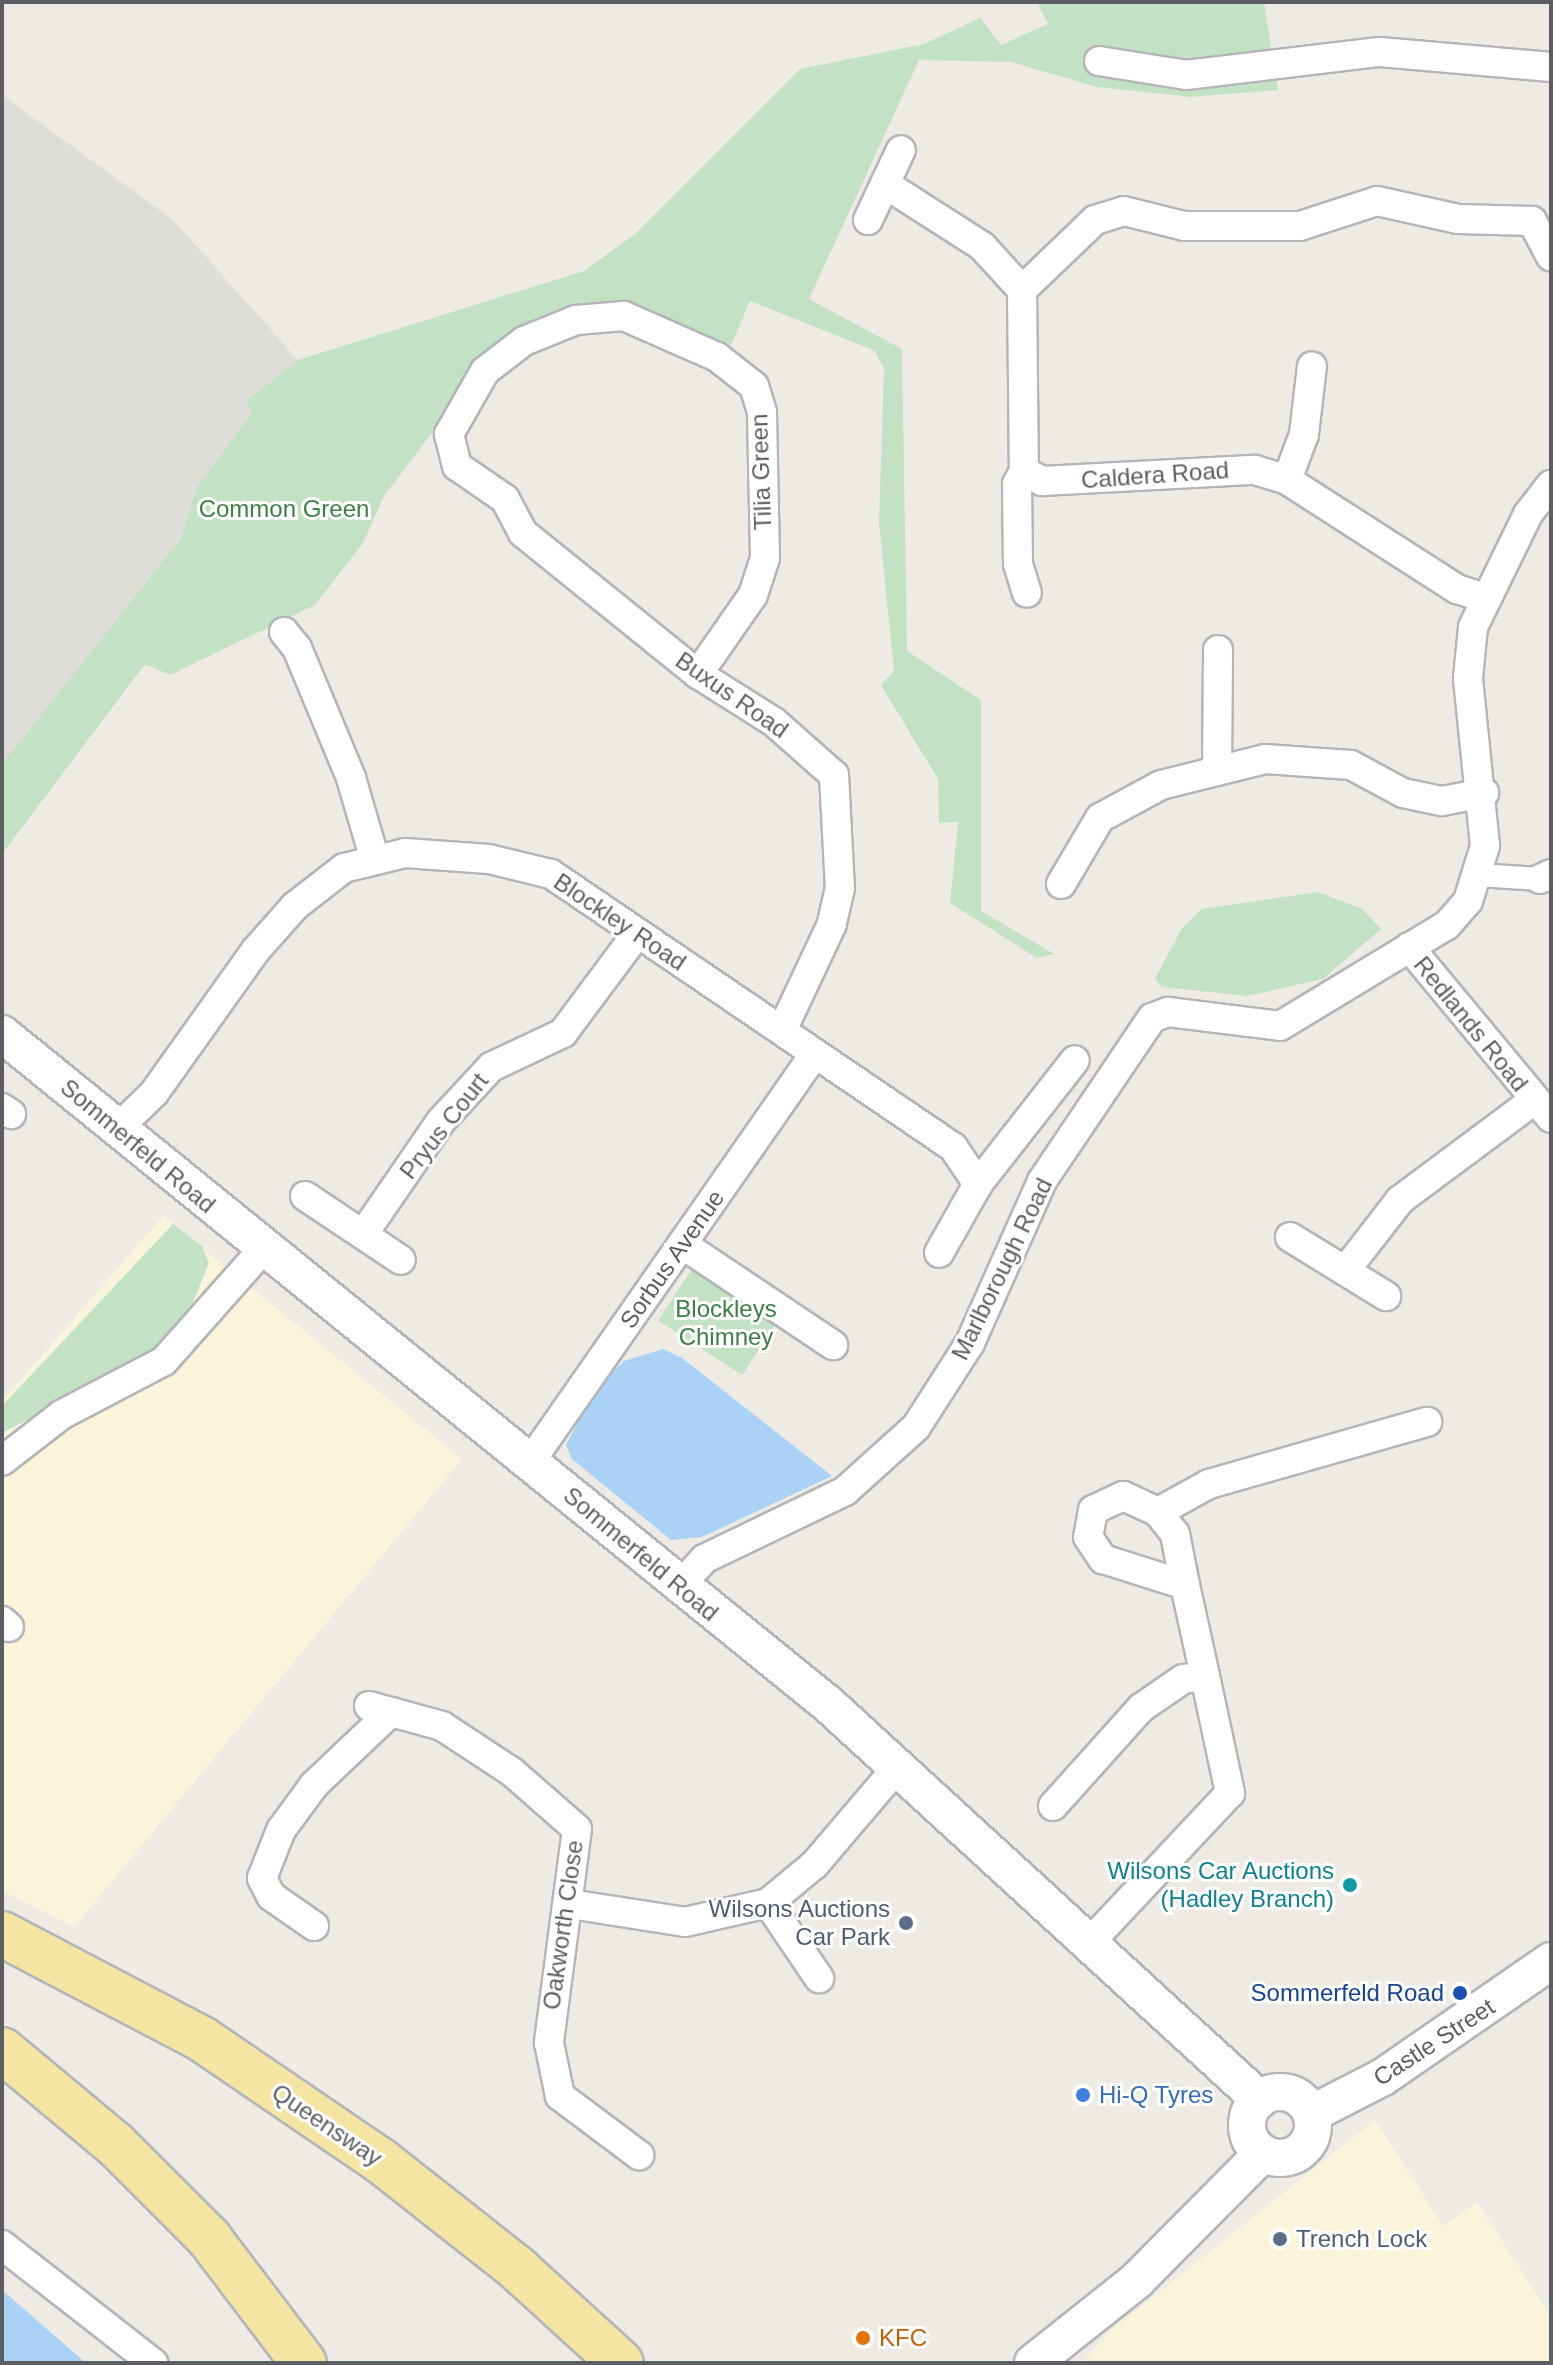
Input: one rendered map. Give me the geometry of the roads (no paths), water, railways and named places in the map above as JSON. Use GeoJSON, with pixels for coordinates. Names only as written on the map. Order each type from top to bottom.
{"type":"FeatureCollection","features":[{"type":"Feature","properties":{"kind":"highway","name":"Queensway"},"geometry":{"type":"LineString","coordinates":[[2,1934],[202,2039],[381,2161],[518,2269],[621,2363]]}},
{"type":"Feature","properties":{"kind":"highway"},"geometry":{"type":"LineString","coordinates":[[2,2050],[116,2145],[209,2238],[304,2363]]}},
{"type":"Feature","properties":{"kind":"street"},"geometry":{"type":"LineString","coordinates":[[1099,61],[1186,75],[1380,52],[1551,67]]}},
{"type":"Feature","properties":{"kind":"street"},"geometry":{"type":"LineString","coordinates":[[868,220],[901,150]]}},
{"type":"Feature","properties":{"kind":"street"},"geometry":{"type":"LineString","coordinates":[[885,184],[982,246],[1022,290],[1024,471],[1017,484],[1018,564],[1027,593]]}},
{"type":"Feature","properties":{"kind":"street"},"geometry":{"type":"LineString","coordinates":[[1022,290],[1095,220],[1124,211],[1184,226],[1300,226],[1377,201],[1458,219],[1532,221],[1551,256]]}},
{"type":"Feature","properties":{"kind":"street","name":"Tilia Green"},"geometry":{"type":"LineString","coordinates":[[449,434],[485,371],[524,341],[576,320],[624,316],[717,357],[754,386],[762,412],[765,558],[753,595],[698,674]]}},
{"type":"Feature","properties":{"kind":"street"},"geometry":{"type":"LineString","coordinates":[[1287,480],[1304,434],[1312,366]]}},
{"type":"Feature","properties":{"kind":"street","name":"Buxus Road"},"geometry":{"type":"LineString","coordinates":[[449,434],[457,466],[505,499],[523,533],[698,674],[774,722],[834,775],[840,888],[832,924],[784,1026]]}},
{"type":"Feature","properties":{"kind":"street","name":"Caldera Road"},"geometry":{"type":"LineString","coordinates":[[1024,471],[1042,481],[1224,470],[1287,480],[1457,589],[1484,598]]}},
{"type":"Feature","properties":{"kind":"street","name":"Marlborough Road"},"geometry":{"type":"LineString","coordinates":[[678,1588],[704,1559],[845,1491],[916,1427],[970,1343],[1042,1181],[1152,1018],[1168,1012],[1280,1026],[1447,925],[1478,875],[1484,793],[1468,678],[1484,598],[1551,485]]}},
{"type":"Feature","properties":{"kind":"street"},"geometry":{"type":"LineString","coordinates":[[284,632],[297,648],[351,778],[375,860]]}},
{"type":"Feature","properties":{"kind":"street"},"geometry":{"type":"LineString","coordinates":[[1217,771],[1218,650]]}},
{"type":"Feature","properties":{"kind":"street"},"geometry":{"type":"LineString","coordinates":[[1061,884],[1100,818],[1161,785],[1265,759],[1351,765],[1403,793],[1442,801],[1484,793]]}},
{"type":"Feature","properties":{"kind":"street","name":"Blockley Road"},"geometry":{"type":"LineString","coordinates":[[117,1129],[154,1093],[295,906],[344,868],[405,853],[489,859],[551,874],[636,935],[784,1026],[813,1056],[953,1147],[978,1184]]}},
{"type":"Feature","properties":{"kind":"street"},"geometry":{"type":"LineString","coordinates":[[1478,875],[1545,876]]}},
{"type":"Feature","properties":{"kind":"street","name":"Pryus Court"},"geometry":{"type":"LineString","coordinates":[[364,1233],[481,1078],[563,1033],[636,935]]}},
{"type":"Feature","properties":{"kind":"street","name":"Redlands Road"},"geometry":{"type":"LineString","coordinates":[[1345,1271],[1400,1200],[1542,1109],[1409,947]]}},
{"type":"Feature","properties":{"kind":"street","name":"Sommerfeld Road"},"geometry":{"type":"LineString","coordinates":[[2,1034],[263,1249],[530,1462],[678,1588],[828,1704],[895,1770],[1259,2099]]}},
{"type":"Feature","properties":{"kind":"street","name":"Sorbus Avenue"},"geometry":{"type":"LineString","coordinates":[[530,1462],[813,1056]]}},
{"type":"Feature","properties":{"kind":"street"},"geometry":{"type":"LineString","coordinates":[[939,1253],[978,1184],[1075,1060]]}},
{"type":"Feature","properties":{"kind":"street"},"geometry":{"type":"LineString","coordinates":[[305,1196],[401,1260]]}},
{"type":"Feature","properties":{"kind":"street"},"geometry":{"type":"LineString","coordinates":[[1290,1237],[1386,1296]]}},
{"type":"Feature","properties":{"kind":"street"},"geometry":{"type":"LineString","coordinates":[[682,1244],[833,1345]]}},
{"type":"Feature","properties":{"kind":"street"},"geometry":{"type":"LineString","coordinates":[[2,1461],[61,1415],[164,1361],[263,1249]]}},
{"type":"Feature","properties":{"kind":"street"},"geometry":{"type":"LineString","coordinates":[[1158,1512],[1209,1484],[1427,1422]]}},
{"type":"Feature","properties":{"kind":"street"},"geometry":{"type":"LineString","coordinates":[[1088,1944],[1230,1793],[1175,1534],[1158,1512],[1123,1496],[1093,1510],[1088,1537],[1103,1559],[1185,1585]]}},
{"type":"Feature","properties":{"kind":"street"},"geometry":{"type":"LineString","coordinates":[[1053,1806],[1141,1708],[1183,1679],[1205,1676]]}},
{"type":"Feature","properties":{"kind":"street","name":"Oakworth Close"},"geometry":{"type":"LineString","coordinates":[[314,1926],[271,1896],[262,1878],[281,1830],[314,1785],[380,1709],[442,1726],[512,1772],[577,1829],[570,1904],[549,2043],[560,2096],[639,2155]]}},
{"type":"Feature","properties":{"kind":"street"},"geometry":{"type":"LineString","coordinates":[[570,1904],[685,1922],[768,1903],[798,1883],[895,1770]]}},
{"type":"Feature","properties":{"kind":"street"},"geometry":{"type":"LineString","coordinates":[[768,1903],[819,1978]]}},
{"type":"Feature","properties":{"kind":"street","name":"Castle Street"},"geometry":{"type":"LineString","coordinates":[[1311,2114],[1383,2077],[1551,1961]]}},
{"type":"Feature","properties":{"kind":"street"},"geometry":{"type":"LineString","coordinates":[[1289,2093],[1311,2114],[1311,2134],[1300,2151],[1282,2157],[1263,2153],[1247,2127],[1259,2099],[1289,2093]]}},
{"type":"Feature","properties":{"kind":"street"},"geometry":{"type":"LineString","coordinates":[[1033,2363],[1136,2281],[1263,2153]]}},
{"type":"Feature","properties":{"kind":"street"},"geometry":{"type":"LineString","coordinates":[[2,2245],[153,2363]]}},
{"type":"Feature","properties":{"kind":"water"},"geometry":{"type":"Polygon","coordinates":[[[663,1349],[682,1358],[832,1476],[702,1537],[671,1540],[572,1459],[566,1445],[596,1388],[624,1361],[663,1349]]]}},
{"type":"Feature","properties":{"kind":"water"},"geometry":{"type":"Polygon","coordinates":[[[2,2290],[86,2363],[2,2363],[2,2290]]]}},
{"type":"Feature","properties":{"kind":"place","name":"Wilsons Car Auctions (Hadley Branch)"},"geometry":{"type":"Point","coordinates":[1350,1885]}},
{"type":"Feature","properties":{"kind":"place","name":"Wilsons Auctions Car Park"},"geometry":{"type":"Point","coordinates":[906,1923]}},
{"type":"Feature","properties":{"kind":"place","name":"Sommerfeld Road"},"geometry":{"type":"Point","coordinates":[1460,1993]}},
{"type":"Feature","properties":{"kind":"place","name":"Hi-Q Tyres"},"geometry":{"type":"Point","coordinates":[1083,2095]}},
{"type":"Feature","properties":{"kind":"place","name":"Trench Lock"},"geometry":{"type":"Point","coordinates":[1280,2239]}},
{"type":"Feature","properties":{"kind":"place","name":"KFC"},"geometry":{"type":"Point","coordinates":[863,2338]}},
{"type":"Feature","properties":{"kind":"park label","name":"Common Green"},"geometry":{"type":"Point","coordinates":[284,509]}},
{"type":"Feature","properties":{"kind":"park label","name":"Blockleys Chimney"},"geometry":{"type":"Point","coordinates":[726,1323]}}]}
